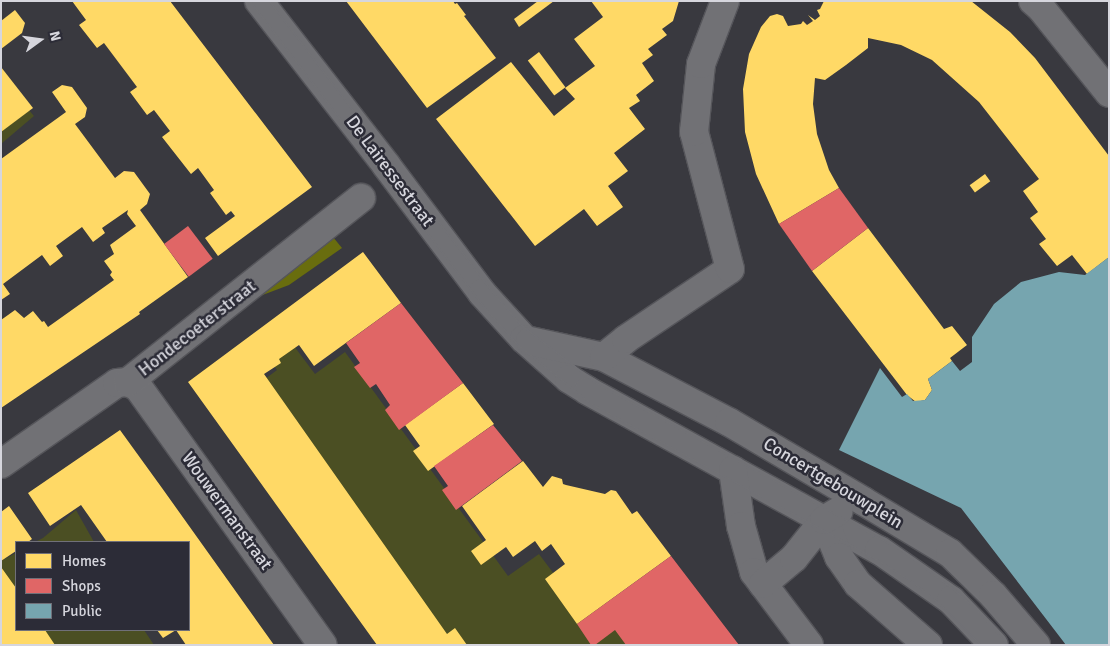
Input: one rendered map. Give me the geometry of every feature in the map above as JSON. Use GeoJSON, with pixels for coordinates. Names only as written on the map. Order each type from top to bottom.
{"type":"FeatureCollection","features":[{"type":"Feature","properties":{"kind":"street","name":"De Lairessestraat"},"geometry":{"type":"LineString","coordinates":[[259,1],[386,165],[482,294],[524,339]]}},
{"type":"Feature","properties":{"kind":"street"},"geometry":{"type":"LineString","coordinates":[[604,357],[626,339],[730,269],[694,132],[701,64],[725,1]]}},
{"type":"Feature","properties":{"kind":"street"},"geometry":{"type":"LineString","coordinates":[[1042,4],[1109,93]]}},
{"type":"Feature","properties":{"kind":"street","name":"Hondecoeterstraat"},"geometry":{"type":"LineString","coordinates":[[1,464],[117,383],[128,382],[361,198]]}},
{"type":"Feature","properties":{"kind":"street","name":"Concertgebouwplein"},"geometry":{"type":"LineString","coordinates":[[524,339],[604,357],[729,422],[864,501],[950,553],[993,595],[1036,645]]}},
{"type":"Feature","properties":{"kind":"street","name":"Concertgebouwplein"},"geometry":{"type":"LineString","coordinates":[[524,339],[570,379],[588,391],[880,550],[951,600],[994,645]]}},
{"type":"Feature","properties":{"kind":"street","name":"Wouwermanstraat"},"geometry":{"type":"LineString","coordinates":[[128,382],[138,387],[323,645]]}},
{"type":"Feature","properties":{"kind":"street"},"geometry":{"type":"LineString","coordinates":[[733,470],[741,526],[754,572],[810,645]]}},
{"type":"Feature","properties":{"kind":"street"},"geometry":{"type":"LineString","coordinates":[[763,584],[794,558],[824,520],[833,514],[864,501]]}},
{"type":"Feature","properties":{"kind":"street","name":"Concertgebouwplein"},"geometry":{"type":"LineString","coordinates":[[824,520],[839,557],[858,584],[928,645]]}},
{"type":"Feature","properties":{"kind":"green space"},"geometry":{"type":"Polygon","coordinates":[[[1,77],[34,116],[1,144],[1,77]]]}},
{"type":"Feature","properties":{"kind":"green space"},"geometry":{"type":"Polygon","coordinates":[[[279,326],[315,374],[345,352],[508,576],[539,554],[575,602],[593,589],[633,645],[453,645],[261,382],[277,370],[257,342],[279,326]]]}},
{"type":"Feature","properties":{"kind":"green space"},"geometry":{"type":"Polygon","coordinates":[[[76,510],[93,541],[37,541],[76,510]]]}},
{"type":"Feature","properties":{"kind":"green space"},"geometry":{"type":"Polygon","coordinates":[[[15,554],[15,596],[1,575],[1,561],[15,554]]]}},
{"type":"Feature","properties":{"kind":"green space"},"geometry":{"type":"Polygon","coordinates":[[[40,631],[145,631],[154,645],[49,645],[40,631]]]}},
{"type":"Feature","properties":{"kind":"shaded area"},"geometry":{"type":"Polygon","coordinates":[[[328,231],[342,248],[289,285],[241,303],[328,231]]]}},
{"type":"Feature","properties":{"kind":"building: Homes"},"geometry":{"type":"Polygon","coordinates":[[[72,1],[170,1],[312,187],[218,256],[205,238],[235,216],[231,211],[226,215],[210,193],[214,190],[198,168],[191,174],[162,137],[170,131],[154,110],[147,115],[130,92],[137,87],[104,43],[97,48],[79,25],[86,20],[72,1]]]}},
{"type":"Feature","properties":{"kind":"building: Homes"},"geometry":{"type":"Polygon","coordinates":[[[346,1],[453,1],[455,4],[457,3],[466,15],[464,16],[496,58],[427,108],[346,1]]]}},
{"type":"Feature","properties":{"kind":"building: Homes"},"geometry":{"type":"Polygon","coordinates":[[[538,1],[554,1],[519,27],[514,19],[538,1]]]}},
{"type":"Feature","properties":{"kind":"building: Homes"},"geometry":{"type":"Polygon","coordinates":[[[591,1],[679,1],[673,21],[662,29],[667,35],[648,49],[653,55],[642,63],[654,81],[636,95],[640,101],[629,108],[645,129],[614,153],[628,171],[608,186],[623,207],[597,226],[584,209],[535,246],[436,119],[511,62],[554,116],[575,99],[565,88],[595,66],[574,39],[603,17],[591,1]]]}},
{"type":"Feature","properties":{"kind":"building: Homes"},"geometry":{"type":"Polygon","coordinates":[[[824,1],[971,1],[1010,32],[1035,58],[1109,156],[1109,257],[1087,274],[1072,255],[1057,266],[1039,244],[1046,239],[1030,218],[1038,212],[1023,191],[1039,179],[979,102],[932,60],[901,45],[868,38],[868,48],[846,65],[825,80],[815,78],[813,104],[817,134],[829,170],[839,188],[779,224],[756,174],[745,132],[743,89],[749,54],[761,27],[770,16],[777,14],[783,16],[788,26],[801,24],[803,21],[807,25],[813,21],[808,15],[815,20],[820,16],[817,10],[820,9],[824,1]]]}},
{"type":"Feature","properties":{"kind":"building: Homes"},"geometry":{"type":"Polygon","coordinates":[[[15,10],[25,23],[22,33],[1,49],[1,21],[15,10]]]}},
{"type":"Feature","properties":{"kind":"building: Homes"},"geometry":{"type":"Polygon","coordinates":[[[539,52],[565,87],[554,96],[528,60],[539,52]]]}},
{"type":"Feature","properties":{"kind":"building: Homes"},"geometry":{"type":"Polygon","coordinates":[[[1,67],[33,108],[1,132],[1,67]]]}},
{"type":"Feature","properties":{"kind":"building: Homes"},"geometry":{"type":"Polygon","coordinates":[[[62,85],[72,87],[87,108],[85,117],[75,124],[115,178],[124,171],[134,172],[150,194],[147,204],[140,210],[188,277],[139,312],[140,314],[1,408],[1,320],[15,310],[24,318],[33,311],[48,327],[114,280],[110,275],[112,272],[104,261],[114,254],[110,245],[136,226],[127,214],[128,210],[102,228],[105,233],[93,242],[82,227],[56,246],[63,256],[50,266],[42,255],[3,284],[10,294],[1,300],[1,159],[66,112],[52,92],[62,85]]]}},
{"type":"Feature","properties":{"kind":"building: Homes"},"geometry":{"type":"Polygon","coordinates":[[[985,174],[990,181],[975,192],[970,185],[985,174]]]}},
{"type":"Feature","properties":{"kind":"building: Homes"},"geometry":{"type":"Polygon","coordinates":[[[868,228],[944,329],[952,326],[967,345],[950,358],[952,361],[928,379],[932,390],[925,400],[916,402],[907,395],[812,271],[868,228]]]}},
{"type":"Feature","properties":{"kind":"building: Homes"},"geometry":{"type":"Polygon","coordinates":[[[363,252],[401,303],[314,366],[299,345],[279,359],[281,363],[264,374],[447,634],[455,628],[467,645],[377,645],[188,382],[363,252]]]}},
{"type":"Feature","properties":{"kind":"building: Homes"},"geometry":{"type":"Polygon","coordinates":[[[463,383],[494,424],[428,471],[413,451],[420,446],[405,425],[463,383]]]}},
{"type":"Feature","properties":{"kind":"building: Homes"},"geometry":{"type":"Polygon","coordinates":[[[120,430],[274,645],[186,645],[177,631],[190,631],[190,541],[106,541],[81,505],[50,526],[28,493],[120,430]]]}},
{"type":"Feature","properties":{"kind":"building: Homes"},"geometry":{"type":"Polygon","coordinates":[[[523,461],[543,487],[552,476],[562,479],[563,484],[566,485],[605,494],[611,490],[616,491],[632,514],[637,511],[671,556],[577,624],[545,579],[565,564],[551,544],[542,551],[535,541],[513,557],[506,547],[481,565],[471,551],[486,540],[462,506],[523,461]]]}},
{"type":"Feature","properties":{"kind":"building: Homes"},"geometry":{"type":"Polygon","coordinates":[[[9,506],[32,539],[29,541],[15,541],[15,552],[1,561],[1,512],[9,506]]]}},
{"type":"Feature","properties":{"kind":"building: Homes"},"geometry":{"type":"Polygon","coordinates":[[[1,567],[15,587],[15,631],[46,631],[55,645],[1,645],[1,567]]]}},
{"type":"Feature","properties":{"kind":"building: Homes"},"geometry":{"type":"Polygon","coordinates":[[[158,631],[174,631],[163,638],[158,631]]]}},
{"type":"Feature","properties":{"kind":"building: Shops"},"geometry":{"type":"Polygon","coordinates":[[[839,188],[868,228],[812,271],[779,224],[839,188]]]}},
{"type":"Feature","properties":{"kind":"building: Shops"},"geometry":{"type":"Polygon","coordinates":[[[188,226],[213,259],[189,277],[164,244],[188,226]]]}},
{"type":"Feature","properties":{"kind":"building: Shops"},"geometry":{"type":"Polygon","coordinates":[[[401,303],[463,383],[399,430],[385,410],[390,405],[376,384],[370,388],[354,367],[360,363],[346,343],[401,303]]]}},
{"type":"Feature","properties":{"kind":"building: Shops"},"geometry":{"type":"Polygon","coordinates":[[[493,425],[522,461],[456,510],[442,490],[448,486],[434,466],[493,425]]]}},
{"type":"Feature","properties":{"kind":"building: Shops"},"geometry":{"type":"Polygon","coordinates":[[[671,556],[739,645],[626,645],[615,630],[595,645],[591,645],[577,624],[671,556]]]}},
{"type":"Feature","properties":{"kind":"building: Public"},"geometry":{"type":"Polygon","coordinates":[[[1109,257],[1109,645],[1066,645],[961,508],[839,450],[880,368],[902,397],[907,394],[913,401],[925,400],[932,390],[928,379],[952,361],[960,371],[972,362],[972,337],[994,304],[1021,282],[1059,272],[1085,275],[1109,257]]]}},
{"type":"Feature","properties":{"kind":"tram line"},"geometry":{"type":"LineString","coordinates":[[250,1],[483,306],[518,345],[592,404],[871,556],[913,582],[944,608],[981,645]]}},
{"type":"Feature","properties":{"kind":"tram line"},"geometry":{"type":"LineString","coordinates":[[269,1],[489,288],[520,324],[596,383],[901,550],[974,607],[1008,645]]}}]}
